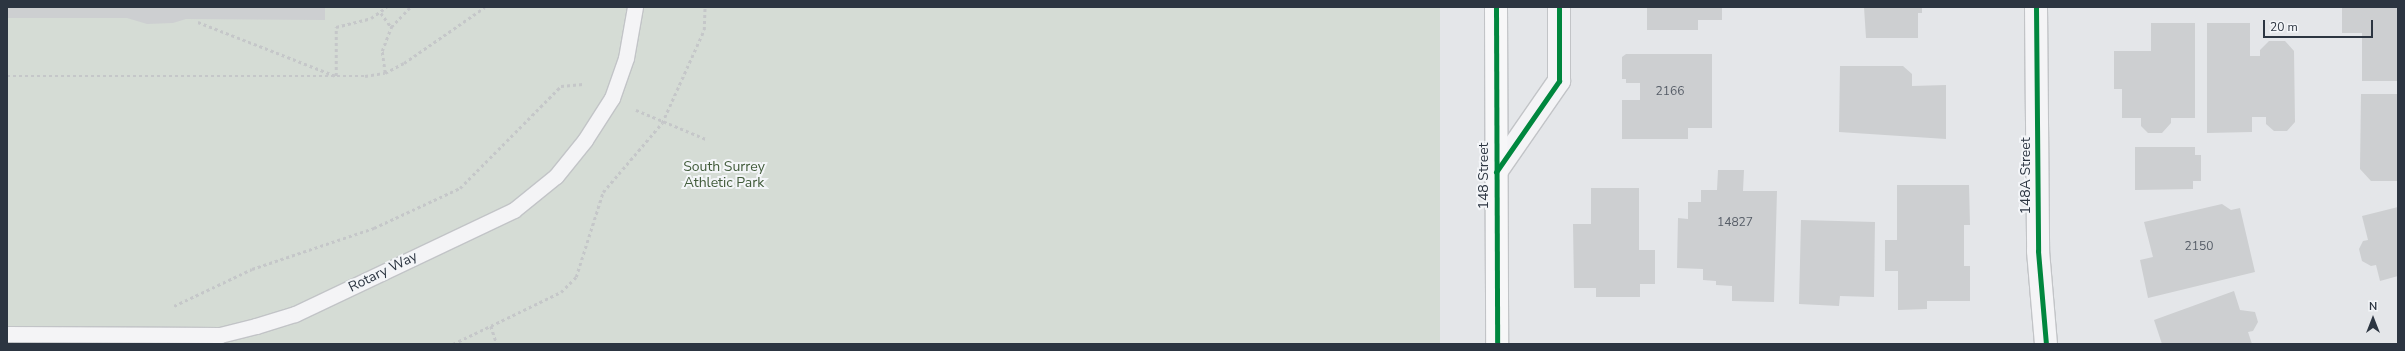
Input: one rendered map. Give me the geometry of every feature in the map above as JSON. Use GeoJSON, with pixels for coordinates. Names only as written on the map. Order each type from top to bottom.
{"type":"FeatureCollection","features":[{"type":"Feature","properties":{"kind":"main road","name":"148 Street"},"geometry":{"type":"LineString","coordinates":[[1496,7],[1498,344]]}},
{"type":"Feature","properties":{"kind":"street"},"geometry":{"type":"LineString","coordinates":[[1496,172],[1559,81],[1559,7]]}},
{"type":"Feature","properties":{"kind":"street","name":"148A Street"},"geometry":{"type":"LineString","coordinates":[[2036,7],[2038,250],[2046,344]]}},
{"type":"Feature","properties":{"kind":"lane","name":"Rotary Way"},"geometry":{"type":"LineString","coordinates":[[7,334],[220,335],[249,328],[295,314],[514,210],[556,176],[585,140],[612,98],[626,58],[635,7]]}},
{"type":"Feature","properties":{"kind":"path"},"geometry":{"type":"LineString","coordinates":[[336,76],[336,27],[381,13],[387,7]]}},
{"type":"Feature","properties":{"kind":"path"},"geometry":{"type":"LineString","coordinates":[[385,73],[382,51],[391,27],[410,7]]}},
{"type":"Feature","properties":{"kind":"path"},"geometry":{"type":"LineString","coordinates":[[7,76],[336,76],[385,73],[404,63],[485,7]]}},
{"type":"Feature","properties":{"kind":"path"},"geometry":{"type":"LineString","coordinates":[[453,344],[561,292],[576,277],[603,192],[662,123],[704,30],[705,7]]}},
{"type":"Feature","properties":{"kind":"path"},"geometry":{"type":"LineString","coordinates":[[381,13],[391,27]]}},
{"type":"Feature","properties":{"kind":"path"},"geometry":{"type":"LineString","coordinates":[[198,22],[336,76]]}},
{"type":"Feature","properties":{"kind":"path"},"geometry":{"type":"LineString","coordinates":[[172,307],[252,269],[374,228],[460,188],[561,86],[583,84]]}},
{"type":"Feature","properties":{"kind":"path"},"geometry":{"type":"LineString","coordinates":[[634,109],[662,123],[706,139]]}},
{"type":"Feature","properties":{"kind":"path"},"geometry":{"type":"LineString","coordinates":[[491,326],[497,344]]}},
{"type":"Feature","properties":{"kind":"green space","name":"South Surrey Athletic Park"},"geometry":{"type":"Polygon","coordinates":[[[7,7],[1440,7],[1440,344],[7,344],[7,7]]]}},
{"type":"Feature","properties":{"kind":"building"},"geometry":{"type":"Polygon","coordinates":[[[7,7],[325,7],[325,20],[186,19],[173,23],[147,24],[127,18],[7,18],[7,7]]]}},
{"type":"Feature","properties":{"kind":"building"},"geometry":{"type":"Polygon","coordinates":[[[1647,7],[1722,7],[1722,20],[1698,20],[1698,30],[1647,30],[1647,7]]]}},
{"type":"Feature","properties":{"kind":"building"},"geometry":{"type":"Polygon","coordinates":[[[1864,7],[1922,7],[1922,13],[1918,13],[1918,38],[1866,38],[1864,7]]]}},
{"type":"Feature","properties":{"kind":"building"},"geometry":{"type":"Polygon","coordinates":[[[2342,7],[2398,7],[2398,81],[2362,81],[2362,33],[2342,33],[2342,7]]]}},
{"type":"Feature","properties":{"kind":"building"},"geometry":{"type":"Polygon","coordinates":[[[2151,23],[2195,23],[2195,118],[2171,118],[2171,123],[2162,133],[2148,133],[2141,126],[2141,118],[2122,118],[2122,89],[2114,89],[2114,51],[2151,51],[2151,23]]]}},
{"type":"Feature","properties":{"kind":"building"},"geometry":{"type":"Polygon","coordinates":[[[2207,23],[2250,23],[2250,56],[2260,56],[2260,50],[2269,41],[2285,41],[2294,51],[2295,122],[2287,131],[2274,131],[2266,124],[2266,117],[2252,117],[2252,132],[2207,133],[2207,23]]]}},
{"type":"Feature","properties":{"kind":"building"},"geometry":{"type":"Polygon","coordinates":[[[1626,54],[1712,54],[1712,128],[1688,128],[1688,139],[1622,139],[1622,100],[1640,100],[1640,83],[1626,83],[1626,79],[1622,79],[1622,57],[1626,54]]]}},
{"type":"Feature","properties":{"kind":"building"},"geometry":{"type":"Polygon","coordinates":[[[1840,66],[1903,66],[1912,74],[1912,86],[1946,85],[1946,139],[1839,132],[1840,66]]]}},
{"type":"Feature","properties":{"kind":"building"},"geometry":{"type":"Polygon","coordinates":[[[2361,94],[2398,94],[2398,181],[2371,181],[2360,169],[2361,94]]]}},
{"type":"Feature","properties":{"kind":"building"},"geometry":{"type":"Polygon","coordinates":[[[2135,147],[2195,147],[2195,155],[2201,155],[2201,181],[2193,181],[2193,189],[2135,190],[2135,147]]]}},
{"type":"Feature","properties":{"kind":"building"},"geometry":{"type":"Polygon","coordinates":[[[1718,170],[1744,170],[1743,191],[1777,191],[1774,302],[1732,301],[1732,286],[1716,285],[1716,281],[1703,280],[1703,269],[1677,268],[1678,218],[1688,219],[1688,202],[1701,202],[1701,190],[1717,190],[1718,170]]]}},
{"type":"Feature","properties":{"kind":"building"},"geometry":{"type":"Polygon","coordinates":[[[1897,185],[1969,185],[1970,225],[1964,225],[1964,266],[1970,266],[1970,301],[1927,301],[1927,309],[1898,310],[1898,271],[1885,271],[1885,240],[1897,240],[1897,185]]]}},
{"type":"Feature","properties":{"kind":"building"},"geometry":{"type":"Polygon","coordinates":[[[1591,188],[1639,188],[1639,250],[1655,250],[1655,284],[1640,284],[1640,297],[1596,297],[1596,288],[1574,288],[1573,224],[1591,224],[1591,188]]]}},
{"type":"Feature","properties":{"kind":"building"},"geometry":{"type":"Polygon","coordinates":[[[2222,204],[2231,210],[2240,208],[2255,272],[2148,298],[2140,260],[2153,257],[2144,222],[2222,204]]]}},
{"type":"Feature","properties":{"kind":"building"},"geometry":{"type":"Polygon","coordinates":[[[2398,207],[2398,276],[2380,281],[2376,265],[2371,266],[2362,261],[2359,249],[2363,241],[2368,240],[2362,216],[2398,207]]]}},
{"type":"Feature","properties":{"kind":"building"},"geometry":{"type":"Polygon","coordinates":[[[1801,220],[1875,222],[1874,297],[1840,296],[1839,306],[1799,304],[1801,220]]]}},
{"type":"Feature","properties":{"kind":"building"},"geometry":{"type":"Polygon","coordinates":[[[2234,291],[2240,310],[2255,312],[2258,322],[2253,331],[2248,332],[2252,344],[2162,344],[2154,320],[2234,291]]]}},
{"type":"Feature","properties":{"kind":"cycle path"},"geometry":{"type":"LineString","coordinates":[[1496,7],[1497,344]]}},
{"type":"Feature","properties":{"kind":"cycle path"},"geometry":{"type":"LineString","coordinates":[[1496,172],[1559,81],[1559,7]]}},
{"type":"Feature","properties":{"kind":"cycle path"},"geometry":{"type":"LineString","coordinates":[[2036,7],[2038,251],[2046,344]]}}]}
